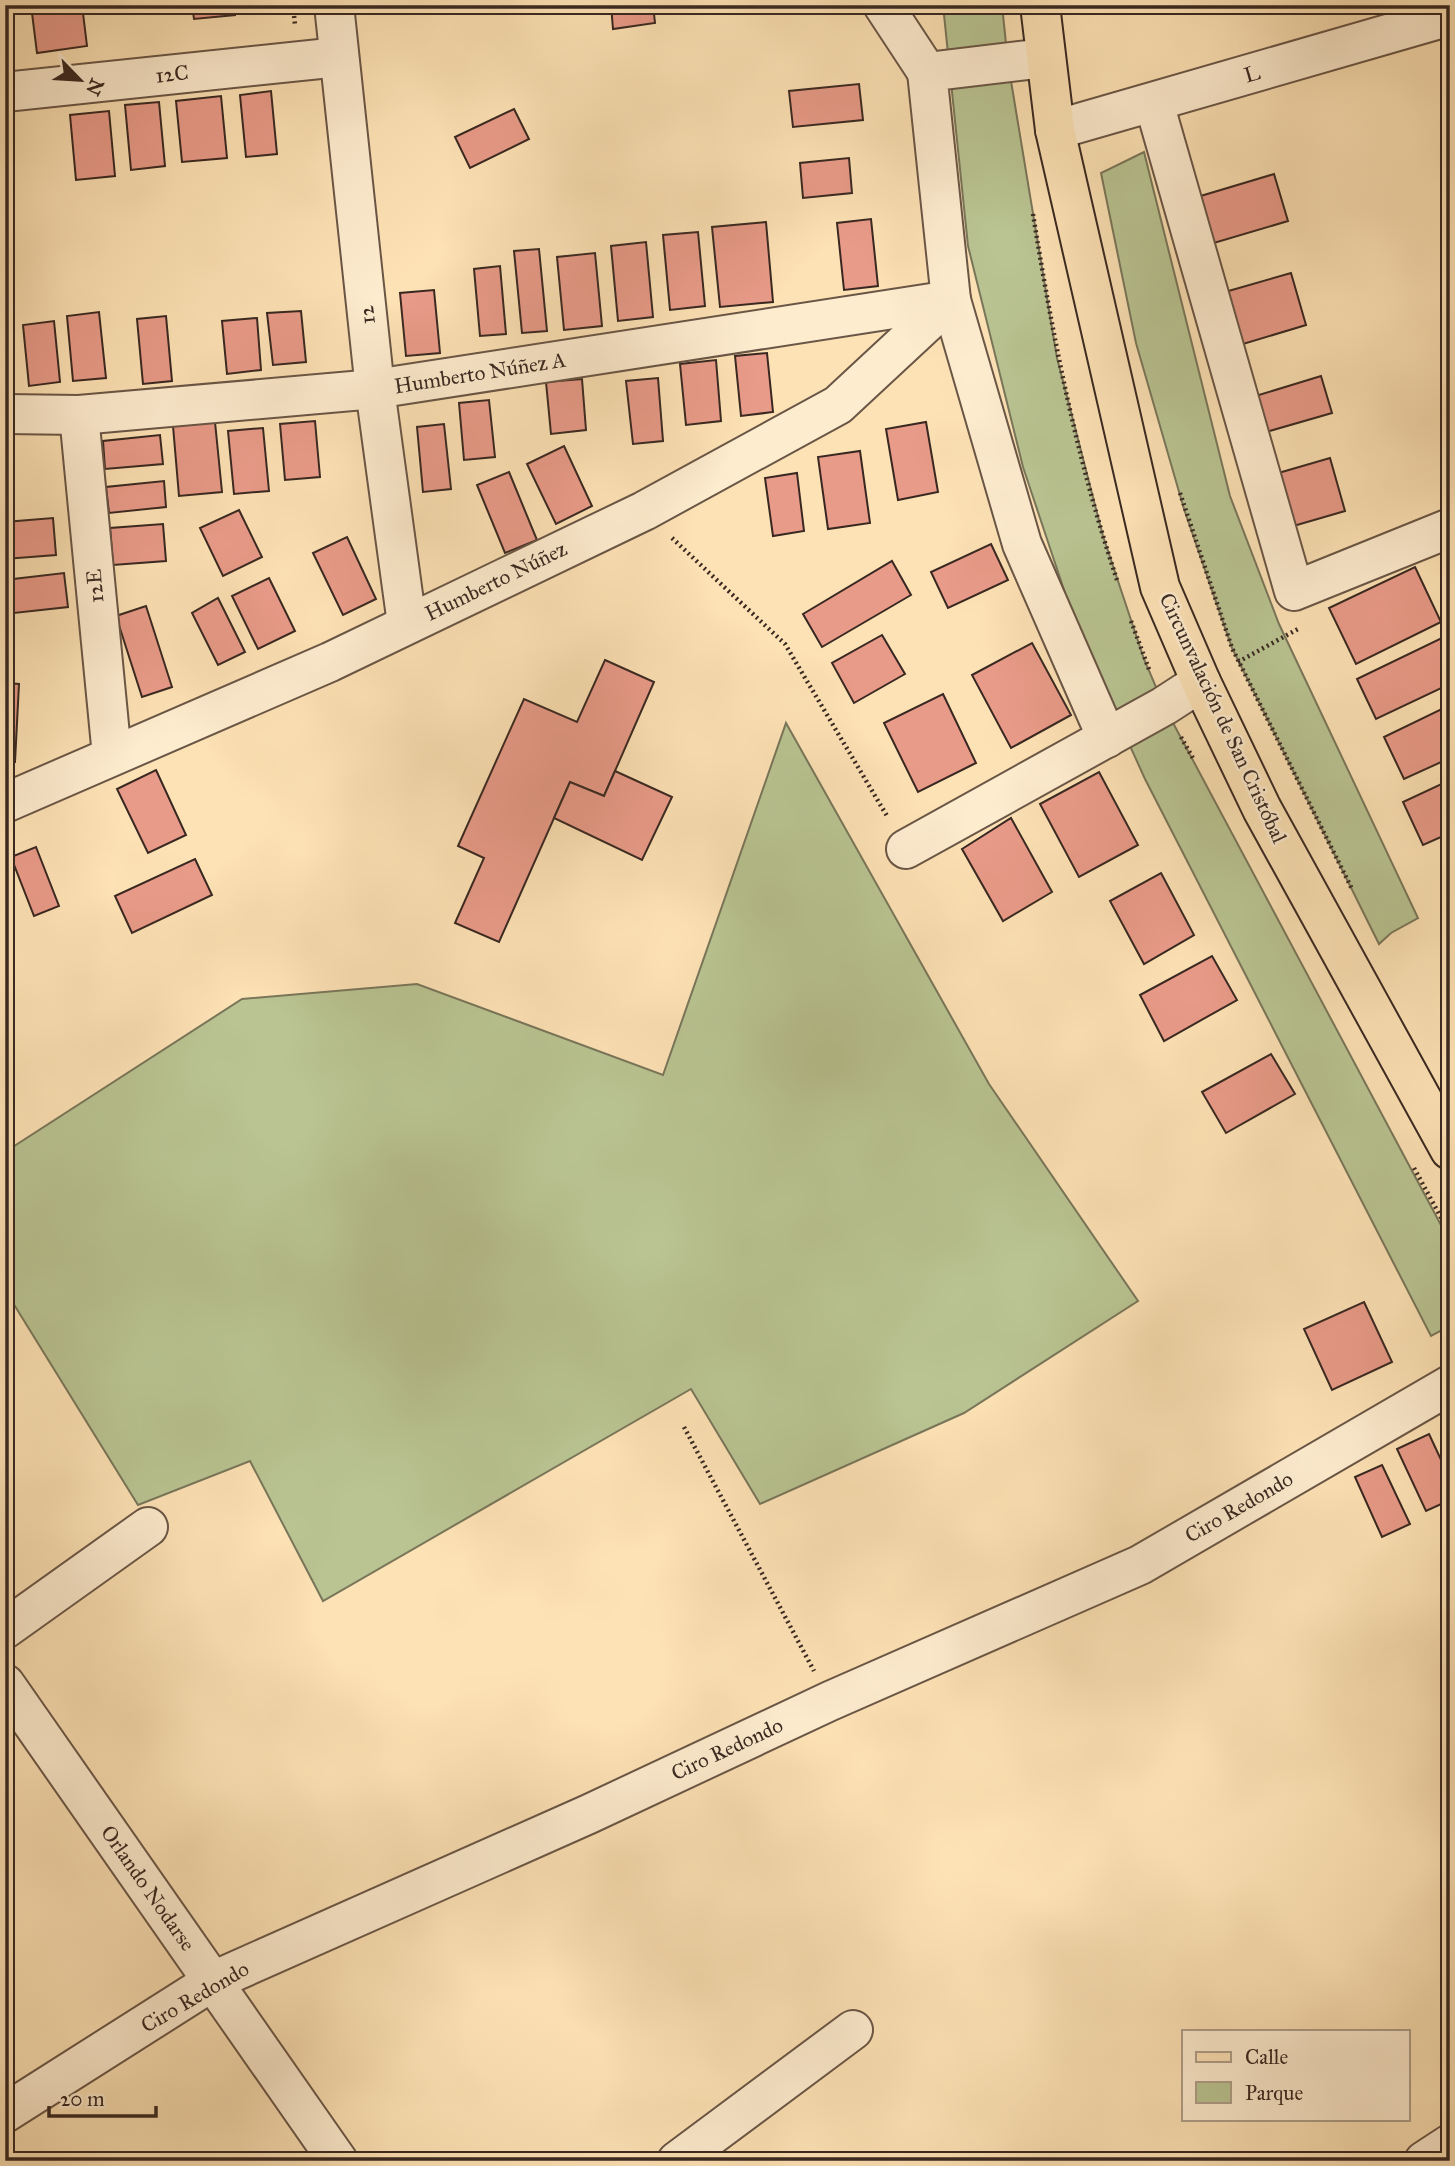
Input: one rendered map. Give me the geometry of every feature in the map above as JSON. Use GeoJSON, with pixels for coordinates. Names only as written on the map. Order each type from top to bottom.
{"type":"FeatureCollection","features":[{"type":"Feature","properties":{"kind":"main road","name":"Circunvalación de San Cristóbal"},"geometry":{"type":"LineString","coordinates":[[1040,5],[1055,130],[1160,587],[1201,682],[1262,809],[1450,1150]]}},
{"type":"Feature","properties":{"kind":"street","name":"12"},"geometry":{"type":"LineString","coordinates":[[334,5],[375,389],[407,624]]}},
{"type":"Feature","properties":{"kind":"street"},"geometry":{"type":"LineString","coordinates":[[883,5],[927,72],[951,300],[1022,544],[1107,738]]}},
{"type":"Feature","properties":{"kind":"street","name":"L"},"geometry":{"type":"LineString","coordinates":[[1055,130],[1450,16]]}},
{"type":"Feature","properties":{"kind":"street","name":"12C"},"geometry":{"type":"LineString","coordinates":[[5,92],[340,57]]}},
{"type":"Feature","properties":{"kind":"street"},"geometry":{"type":"LineString","coordinates":[[927,72],[1045,58]]}},
{"type":"Feature","properties":{"kind":"street"},"geometry":{"type":"LineString","coordinates":[[1154,103],[1294,591],[1450,528]]}},
{"type":"Feature","properties":{"kind":"street","name":"Humberto Núñez A"},"geometry":{"type":"LineString","coordinates":[[5,414],[79,415],[375,389],[951,300]]}},
{"type":"Feature","properties":{"kind":"street","name":"Humberto Núñez"},"geometry":{"type":"LineString","coordinates":[[5,803],[330,662],[644,511],[838,405],[951,300]]}},
{"type":"Feature","properties":{"kind":"street","name":"12E"},"geometry":{"type":"LineString","coordinates":[[79,415],[111,756]]}},
{"type":"Feature","properties":{"kind":"street"},"geometry":{"type":"LineString","coordinates":[[906,849],[1107,738],[1201,682]]}},
{"type":"Feature","properties":{"kind":"street","name":"Ciro Redondo"},"geometry":{"type":"LineString","coordinates":[[5,2113],[213,1981],[589,1814],[830,1701],[1140,1565],[1450,1385]]}},
{"type":"Feature","properties":{"kind":"street"},"geometry":{"type":"LineString","coordinates":[[5,1629],[148,1527]]}},
{"type":"Feature","properties":{"kind":"street","name":"Orlando Nodarse"},"geometry":{"type":"LineString","coordinates":[[5,1684],[338,2161]]}},
{"type":"Feature","properties":{"kind":"street"},"geometry":{"type":"LineString","coordinates":[[677,2161],[853,2030]]}},
{"type":"Feature","properties":{"kind":"street"},"geometry":{"type":"LineString","coordinates":[[1424,2161],[1450,2144]]}},
{"type":"Feature","properties":{"kind":"path"},"geometry":{"type":"LineString","coordinates":[[677,5],[678,13]]}},
{"type":"Feature","properties":{"kind":"path"},"geometry":{"type":"LineString","coordinates":[[1177,484],[1239,662],[1355,895]]}},
{"type":"Feature","properties":{"kind":"path"},"geometry":{"type":"LineString","coordinates":[[644,511],[785,644],[906,849]]}},
{"type":"Feature","properties":{"kind":"path"},"geometry":{"type":"LineString","coordinates":[[1201,682],[1304,626],[1294,591]]}},
{"type":"Feature","properties":{"kind":"path"},"geometry":{"type":"LineString","coordinates":[[684,1427],[830,1701]]}},
{"type":"Feature","properties":{"kind":"green space"},"geometry":{"type":"Polygon","coordinates":[[[943,5],[1002,5],[1008,63],[1057,358],[1103,536],[1144,659],[1164,706],[1450,1242],[1450,1326],[1431,1336],[1145,779],[1077,629],[1023,467],[968,246],[943,5]]]}},
{"type":"Feature","properties":{"kind":"green space"},"geometry":{"type":"Polygon","coordinates":[[[1144,152],[1230,496],[1279,624],[1418,918],[1391,933],[1379,944],[1232,648],[1184,509],[1136,343],[1101,173],[1144,152]]]}},
{"type":"Feature","properties":{"kind":"green space"},"geometry":{"type":"Polygon","coordinates":[[[786,723],[989,1084],[1138,1301],[964,1413],[760,1504],[691,1389],[323,1601],[250,1461],[138,1505],[5,1290],[5,1152],[242,999],[417,984],[663,1075],[786,723]]]}},
{"type":"Feature","properties":{"kind":"building"},"geometry":{"type":"Polygon","coordinates":[[[31,5],[82,5],[87,46],[37,53],[31,5]]]}},
{"type":"Feature","properties":{"kind":"building"},"geometry":{"type":"Polygon","coordinates":[[[192,5],[234,5],[235,15],[194,19],[192,5]]]}},
{"type":"Feature","properties":{"kind":"building"},"geometry":{"type":"Polygon","coordinates":[[[611,5],[653,5],[655,23],[613,29],[611,5]]]}},
{"type":"Feature","properties":{"kind":"building"},"geometry":{"type":"Polygon","coordinates":[[[859,84],[863,120],[793,127],[789,91],[859,84]]]}},
{"type":"Feature","properties":{"kind":"building"},"geometry":{"type":"Polygon","coordinates":[[[271,91],[277,154],[246,157],[240,95],[271,91]]]}},
{"type":"Feature","properties":{"kind":"building"},"geometry":{"type":"Polygon","coordinates":[[[221,96],[227,158],[182,162],[176,101],[221,96]]]}},
{"type":"Feature","properties":{"kind":"building"},"geometry":{"type":"Polygon","coordinates":[[[159,102],[165,166],[131,170],[125,105],[159,102]]]}},
{"type":"Feature","properties":{"kind":"building"},"geometry":{"type":"Polygon","coordinates":[[[514,109],[529,139],[470,168],[455,137],[514,109]]]}},
{"type":"Feature","properties":{"kind":"building"},"geometry":{"type":"Polygon","coordinates":[[[109,111],[115,176],[76,180],[70,115],[109,111]]]}},
{"type":"Feature","properties":{"kind":"building"},"geometry":{"type":"Polygon","coordinates":[[[849,158],[852,193],[803,198],[800,163],[849,158]]]}},
{"type":"Feature","properties":{"kind":"building"},"geometry":{"type":"Polygon","coordinates":[[[1274,174],[1288,221],[1207,245],[1194,198],[1274,174]]]}},
{"type":"Feature","properties":{"kind":"building"},"geometry":{"type":"Polygon","coordinates":[[[871,219],[878,286],[844,290],[837,223],[871,219]]]}},
{"type":"Feature","properties":{"kind":"building"},"geometry":{"type":"Polygon","coordinates":[[[766,222],[773,302],[720,307],[712,227],[766,222]]]}},
{"type":"Feature","properties":{"kind":"building"},"geometry":{"type":"Polygon","coordinates":[[[698,232],[705,306],[670,310],[663,235],[698,232]]]}},
{"type":"Feature","properties":{"kind":"building"},"geometry":{"type":"Polygon","coordinates":[[[646,242],[653,317],[618,321],[611,246],[646,242]]]}},
{"type":"Feature","properties":{"kind":"building"},"geometry":{"type":"Polygon","coordinates":[[[539,249],[547,331],[522,333],[514,251],[539,249]]]}},
{"type":"Feature","properties":{"kind":"building"},"geometry":{"type":"Polygon","coordinates":[[[595,253],[602,326],[564,330],[557,257],[595,253]]]}},
{"type":"Feature","properties":{"kind":"building"},"geometry":{"type":"Polygon","coordinates":[[[500,266],[506,334],[480,336],[474,269],[500,266]]]}},
{"type":"Feature","properties":{"kind":"building"},"geometry":{"type":"Polygon","coordinates":[[[1291,273],[1306,325],[1233,347],[1218,294],[1291,273]]]}},
{"type":"Feature","properties":{"kind":"building"},"geometry":{"type":"Polygon","coordinates":[[[434,290],[440,353],[406,356],[400,293],[434,290]]]}},
{"type":"Feature","properties":{"kind":"building"},"geometry":{"type":"Polygon","coordinates":[[[301,311],[306,362],[273,365],[267,313],[301,311]]]}},
{"type":"Feature","properties":{"kind":"building"},"geometry":{"type":"Polygon","coordinates":[[[99,312],[106,378],[73,381],[67,316],[99,312]]]}},
{"type":"Feature","properties":{"kind":"building"},"geometry":{"type":"Polygon","coordinates":[[[166,316],[172,381],[143,384],[137,319],[166,316]]]}},
{"type":"Feature","properties":{"kind":"building"},"geometry":{"type":"Polygon","coordinates":[[[257,318],[261,370],[227,374],[222,321],[257,318]]]}},
{"type":"Feature","properties":{"kind":"building"},"geometry":{"type":"Polygon","coordinates":[[[54,321],[60,382],[29,386],[23,325],[54,321]]]}},
{"type":"Feature","properties":{"kind":"building"},"geometry":{"type":"Polygon","coordinates":[[[5,331],[9,376],[5,376],[5,331]]]}},
{"type":"Feature","properties":{"kind":"building"},"geometry":{"type":"Polygon","coordinates":[[[767,353],[773,412],[741,416],[735,356],[767,353]]]}},
{"type":"Feature","properties":{"kind":"building"},"geometry":{"type":"Polygon","coordinates":[[[716,360],[721,421],[686,425],[680,364],[716,360]]]}},
{"type":"Feature","properties":{"kind":"building"},"geometry":{"type":"Polygon","coordinates":[[[1321,376],[1332,413],[1259,434],[1249,398],[1321,376]]]}},
{"type":"Feature","properties":{"kind":"building"},"geometry":{"type":"Polygon","coordinates":[[[658,378],[663,441],[633,444],[626,381],[658,378]]]}},
{"type":"Feature","properties":{"kind":"building"},"geometry":{"type":"Polygon","coordinates":[[[582,379],[586,430],[551,434],[546,382],[582,379]]]}},
{"type":"Feature","properties":{"kind":"building"},"geometry":{"type":"Polygon","coordinates":[[[489,400],[495,457],[464,460],[459,403],[489,400]]]}},
{"type":"Feature","properties":{"kind":"building"},"geometry":{"type":"Polygon","coordinates":[[[315,421],[320,477],[285,480],[280,424],[315,421]]]}},
{"type":"Feature","properties":{"kind":"building"},"geometry":{"type":"Polygon","coordinates":[[[215,422],[222,492],[179,496],[173,426],[215,422]]]}},
{"type":"Feature","properties":{"kind":"building"},"geometry":{"type":"Polygon","coordinates":[[[926,422],[938,492],[898,500],[886,429],[926,422]]]}},
{"type":"Feature","properties":{"kind":"building"},"geometry":{"type":"Polygon","coordinates":[[[444,424],[451,489],[423,492],[417,427],[444,424]]]}},
{"type":"Feature","properties":{"kind":"building"},"geometry":{"type":"Polygon","coordinates":[[[263,428],[269,491],[234,494],[228,431],[263,428]]]}},
{"type":"Feature","properties":{"kind":"building"},"geometry":{"type":"Polygon","coordinates":[[[160,435],[163,464],[105,469],[103,441],[160,435]]]}},
{"type":"Feature","properties":{"kind":"building"},"geometry":{"type":"Polygon","coordinates":[[[564,446],[592,506],[556,524],[527,464],[564,446]]]}},
{"type":"Feature","properties":{"kind":"building"},"geometry":{"type":"Polygon","coordinates":[[[860,451],[870,523],[828,529],[818,457],[860,451]]]}},
{"type":"Feature","properties":{"kind":"building"},"geometry":{"type":"Polygon","coordinates":[[[1330,458],[1345,511],[1290,527],[1275,474],[1330,458]]]}},
{"type":"Feature","properties":{"kind":"building"},"geometry":{"type":"Polygon","coordinates":[[[509,472],[537,540],[505,553],[477,485],[509,472]]]}},
{"type":"Feature","properties":{"kind":"building"},"geometry":{"type":"Polygon","coordinates":[[[797,473],[804,531],[773,536],[765,478],[797,473]]]}},
{"type":"Feature","properties":{"kind":"building"},"geometry":{"type":"Polygon","coordinates":[[[164,481],[166,507],[109,513],[106,487],[164,481]]]}},
{"type":"Feature","properties":{"kind":"building"},"geometry":{"type":"Polygon","coordinates":[[[239,510],[262,557],[223,576],[200,528],[239,510]]]}},
{"type":"Feature","properties":{"kind":"building"},"geometry":{"type":"Polygon","coordinates":[[[53,518],[56,555],[5,559],[5,522],[53,518]]]}},
{"type":"Feature","properties":{"kind":"building"},"geometry":{"type":"Polygon","coordinates":[[[163,524],[166,561],[113,565],[110,528],[163,524]]]}},
{"type":"Feature","properties":{"kind":"building"},"geometry":{"type":"Polygon","coordinates":[[[347,537],[376,599],[343,615],[313,553],[347,537]]]}},
{"type":"Feature","properties":{"kind":"building"},"geometry":{"type":"Polygon","coordinates":[[[991,544],[1008,580],[948,608],[931,572],[991,544]]]}},
{"type":"Feature","properties":{"kind":"building"},"geometry":{"type":"Polygon","coordinates":[[[892,561],[911,595],[822,647],[803,614],[892,561]]]}},
{"type":"Feature","properties":{"kind":"building"},"geometry":{"type":"Polygon","coordinates":[[[1415,567],[1441,622],[1356,664],[1329,608],[1415,567]]]}},
{"type":"Feature","properties":{"kind":"building"},"geometry":{"type":"Polygon","coordinates":[[[64,573],[68,607],[5,614],[5,580],[64,573]]]}},
{"type":"Feature","properties":{"kind":"building"},"geometry":{"type":"Polygon","coordinates":[[[269,578],[295,631],[258,649],[232,596],[269,578]]]}},
{"type":"Feature","properties":{"kind":"building"},"geometry":{"type":"Polygon","coordinates":[[[218,598],[245,652],[218,665],[192,613],[218,598]]]}},
{"type":"Feature","properties":{"kind":"building"},"geometry":{"type":"Polygon","coordinates":[[[146,606],[172,687],[142,697],[116,616],[146,606]]]}},
{"type":"Feature","properties":{"kind":"building"},"geometry":{"type":"Polygon","coordinates":[[[882,635],[905,674],[854,703],[832,663],[882,635]]]}},
{"type":"Feature","properties":{"kind":"building"},"geometry":{"type":"Polygon","coordinates":[[[1448,635],[1450,684],[1376,719],[1357,679],[1448,635]]]}},
{"type":"Feature","properties":{"kind":"building"},"geometry":{"type":"Polygon","coordinates":[[[1032,643],[1071,715],[1011,748],[972,675],[1032,643]]]}},
{"type":"Feature","properties":{"kind":"building"},"geometry":{"type":"Polygon","coordinates":[[[605,660],[654,682],[604,796],[570,782],[499,942],[455,923],[484,858],[458,846],[524,699],[577,722],[605,660]]]}},
{"type":"Feature","properties":{"kind":"building"},"geometry":{"type":"Polygon","coordinates":[[[5,683],[19,684],[15,762],[5,761],[5,683]]]}},
{"type":"Feature","properties":{"kind":"building"},"geometry":{"type":"Polygon","coordinates":[[[943,694],[976,763],[918,792],[884,723],[943,694]]]}},
{"type":"Feature","properties":{"kind":"building"},"geometry":{"type":"Polygon","coordinates":[[[1450,705],[1450,758],[1404,779],[1384,737],[1450,705]]]}},
{"type":"Feature","properties":{"kind":"building"},"geometry":{"type":"Polygon","coordinates":[[[156,770],[186,835],[148,853],[117,789],[156,770]]]}},
{"type":"Feature","properties":{"kind":"building"},"geometry":{"type":"Polygon","coordinates":[[[615,771],[672,797],[642,860],[554,818],[570,782],[604,796],[615,771]]]}},
{"type":"Feature","properties":{"kind":"building"},"geometry":{"type":"Polygon","coordinates":[[[1099,772],[1138,845],[1079,877],[1040,804],[1099,772]]]}},
{"type":"Feature","properties":{"kind":"building"},"geometry":{"type":"Polygon","coordinates":[[[1450,780],[1450,833],[1423,845],[1403,802],[1450,780]]]}},
{"type":"Feature","properties":{"kind":"building"},"geometry":{"type":"Polygon","coordinates":[[[1011,818],[1052,892],[1003,921],[962,849],[1011,818]]]}},
{"type":"Feature","properties":{"kind":"building"},"geometry":{"type":"Polygon","coordinates":[[[36,847],[59,906],[34,916],[11,857],[36,847]]]}},
{"type":"Feature","properties":{"kind":"building"},"geometry":{"type":"Polygon","coordinates":[[[195,859],[212,895],[132,933],[115,896],[195,859]]]}},
{"type":"Feature","properties":{"kind":"building"},"geometry":{"type":"Polygon","coordinates":[[[1161,873],[1194,935],[1144,964],[1110,901],[1161,873]]]}},
{"type":"Feature","properties":{"kind":"building"},"geometry":{"type":"Polygon","coordinates":[[[1212,956],[1237,1000],[1164,1041],[1140,995],[1212,956]]]}},
{"type":"Feature","properties":{"kind":"building"},"geometry":{"type":"Polygon","coordinates":[[[1271,1054],[1295,1094],[1226,1133],[1202,1092],[1271,1054]]]}},
{"type":"Feature","properties":{"kind":"building"},"geometry":{"type":"Polygon","coordinates":[[[1364,1302],[1392,1362],[1332,1390],[1304,1329],[1364,1302]]]}},
{"type":"Feature","properties":{"kind":"building"},"geometry":{"type":"Polygon","coordinates":[[[1429,1434],[1450,1479],[1450,1500],[1426,1511],[1397,1449],[1429,1434]]]}},
{"type":"Feature","properties":{"kind":"building"},"geometry":{"type":"Polygon","coordinates":[[[1382,1465],[1410,1524],[1382,1537],[1355,1477],[1382,1465]]]}}]}
